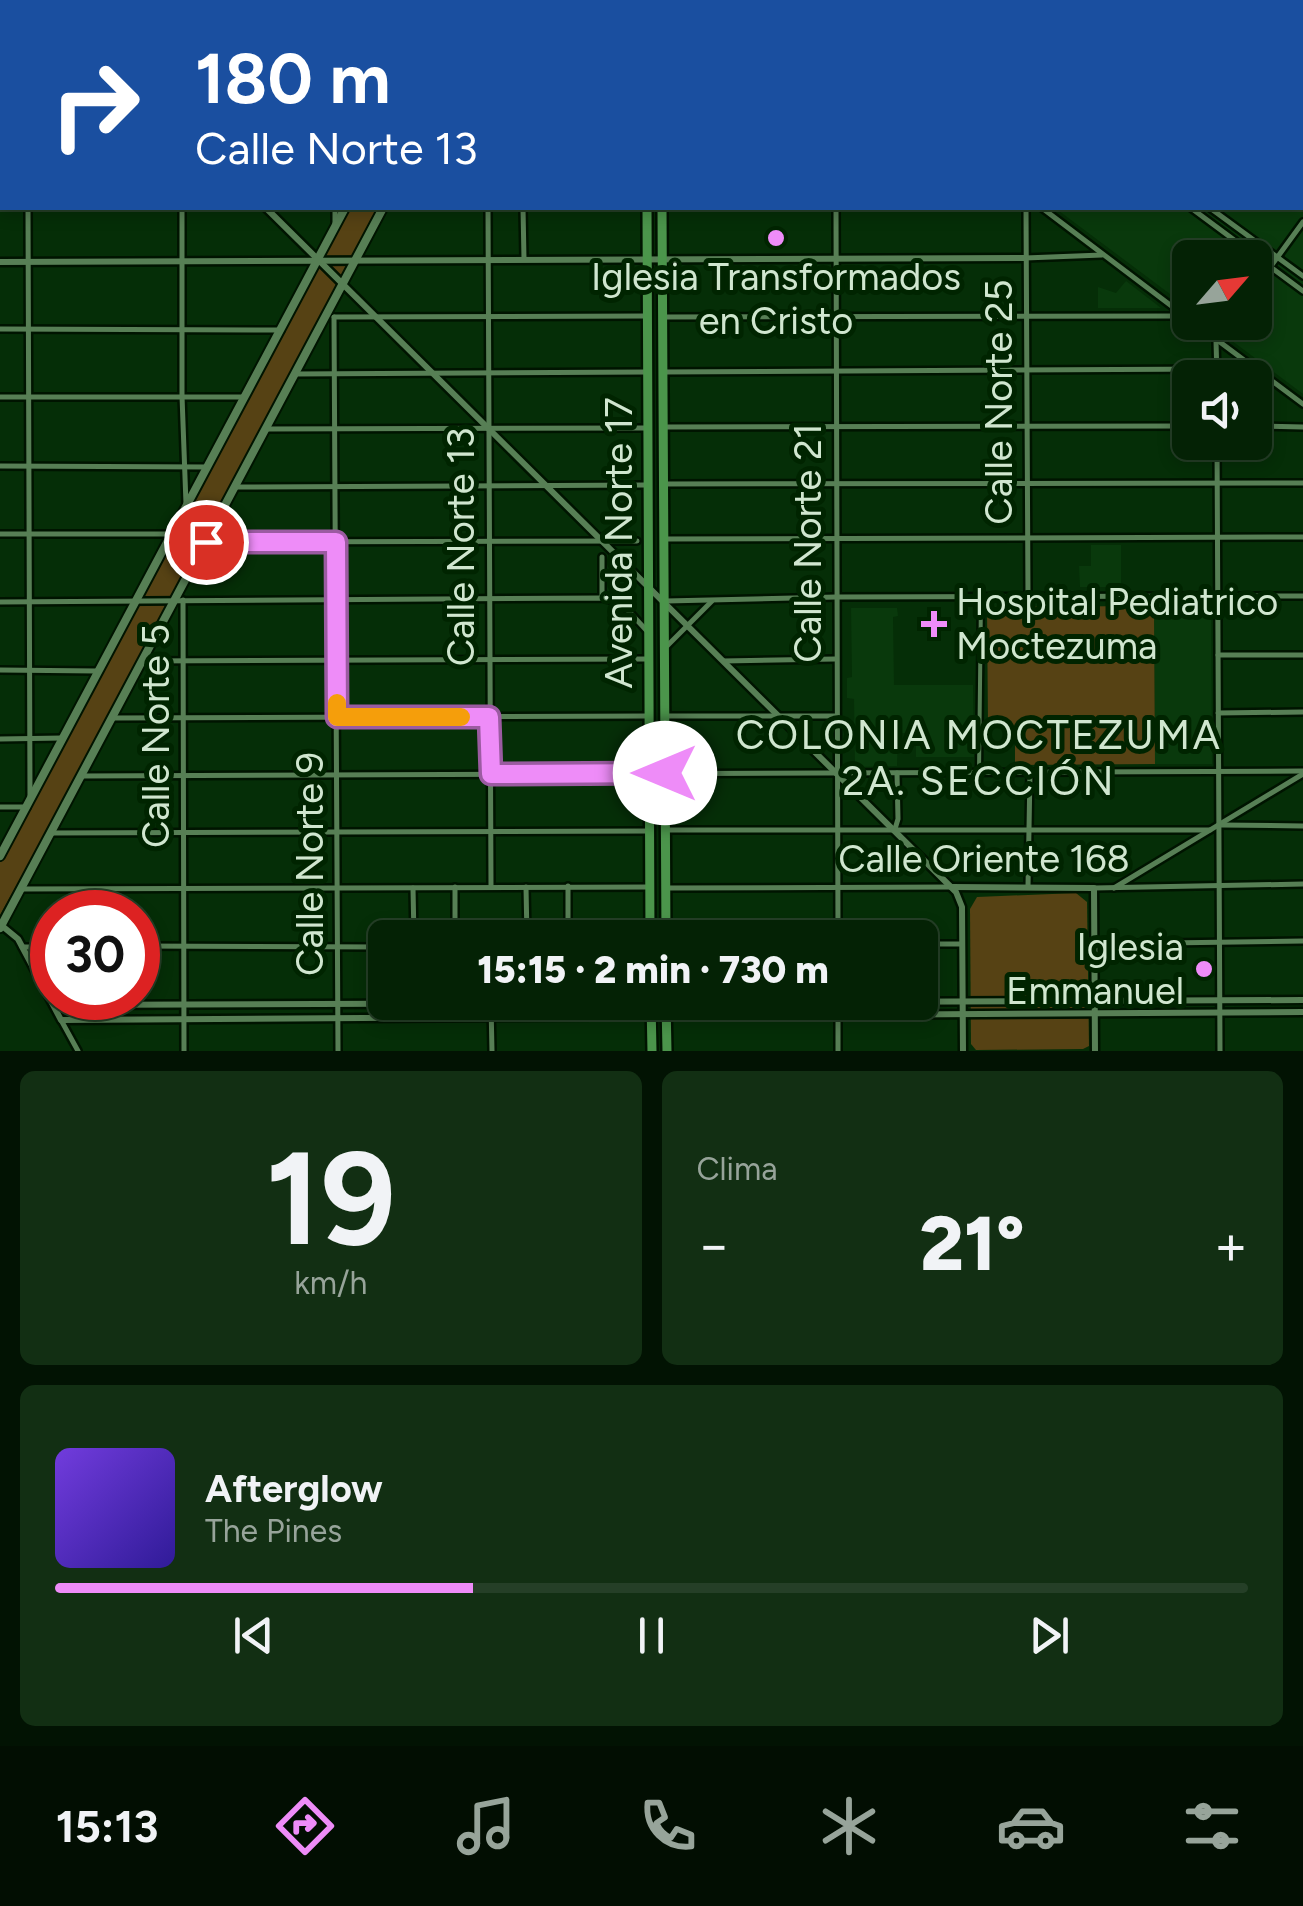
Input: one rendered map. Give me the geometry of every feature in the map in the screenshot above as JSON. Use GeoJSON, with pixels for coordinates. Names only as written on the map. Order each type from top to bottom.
{"type":"FeatureCollection","features":[{"type":"Feature","properties":{"kind":"main road"},"geometry":{"type":"LineString","coordinates":[[0,856],[345,210]]}},
{"type":"Feature","properties":{"kind":"main road"},"geometry":{"type":"LineString","coordinates":[[1,926],[142,661],[180,600],[206,542],[330,316],[382,210]]}},
{"type":"Feature","properties":{"kind":"main road","name":"Avenida Norte 17"},"geometry":{"type":"LineString","coordinates":[[647,210],[650,920]]}},
{"type":"Feature","properties":{"kind":"main road","name":"Avenida Norte 17"},"geometry":{"type":"LineString","coordinates":[[662,210],[666,920]]}},
{"type":"Feature","properties":{"kind":"main road"},"geometry":{"type":"LineString","coordinates":[[651,1020],[652,1051]]}},
{"type":"Feature","properties":{"kind":"main road"},"geometry":{"type":"LineString","coordinates":[[666,1020],[667,1051]]}},
{"type":"Feature","properties":{"kind":"street"},"geometry":{"type":"LineString","coordinates":[[0,807],[28,803],[28,210]]}},
{"type":"Feature","properties":{"kind":"street"},"geometry":{"type":"LineString","coordinates":[[182,210],[186,507]]}},
{"type":"Feature","properties":{"kind":"street"},"geometry":{"type":"LineString","coordinates":[[268,210],[951,887],[962,907],[963,1051]]}},
{"type":"Feature","properties":{"kind":"street"},"geometry":{"type":"LineString","coordinates":[[335,210],[335,228]]}},
{"type":"Feature","properties":{"kind":"street","name":"Calle Norte 13"},"geometry":{"type":"LineString","coordinates":[[488,210],[492,886]]}},
{"type":"Feature","properties":{"kind":"street"},"geometry":{"type":"LineString","coordinates":[[524,210],[524,259]]}},
{"type":"Feature","properties":{"kind":"street","name":"Calle Norte 21"},"geometry":{"type":"LineString","coordinates":[[836,210],[838,920]]}},
{"type":"Feature","properties":{"kind":"street","name":"Calle Norte 25"},"geometry":{"type":"LineString","coordinates":[[1026,210],[1028,597]]}},
{"type":"Feature","properties":{"kind":"street"},"geometry":{"type":"LineString","coordinates":[[1045,210],[1172,307]]}},
{"type":"Feature","properties":{"kind":"street"},"geometry":{"type":"LineString","coordinates":[[1194,210],[1235,240]]}},
{"type":"Feature","properties":{"kind":"street"},"geometry":{"type":"LineString","coordinates":[[1213,210],[1303,276]]}},
{"type":"Feature","properties":{"kind":"street"},"geometry":{"type":"LineString","coordinates":[[1272,265],[1303,222]]}},
{"type":"Feature","properties":{"kind":"street"},"geometry":{"type":"LineString","coordinates":[[0,262],[1106,255]]}},
{"type":"Feature","properties":{"kind":"street"},"geometry":{"type":"LineString","coordinates":[[1272,267],[1303,291]]}},
{"type":"Feature","properties":{"kind":"street"},"geometry":{"type":"LineString","coordinates":[[330,316],[648,316]]}},
{"type":"Feature","properties":{"kind":"street","name":"Calle Norte 9"},"geometry":{"type":"LineString","coordinates":[[330,316],[336,374],[338,1051]]}},
{"type":"Feature","properties":{"kind":"street"},"geometry":{"type":"LineString","coordinates":[[662,317],[1172,320]]}},
{"type":"Feature","properties":{"kind":"street"},"geometry":{"type":"LineString","coordinates":[[0,329],[280,330]]}},
{"type":"Feature","properties":{"kind":"street"},"geometry":{"type":"LineString","coordinates":[[1216,340],[1216,360]]}},
{"type":"Feature","properties":{"kind":"street"},"geometry":{"type":"LineString","coordinates":[[1216,340],[1303,404]]}},
{"type":"Feature","properties":{"kind":"street"},"geometry":{"type":"LineString","coordinates":[[662,372],[1172,369]]}},
{"type":"Feature","properties":{"kind":"street"},"geometry":{"type":"LineString","coordinates":[[295,374],[648,372]]}},
{"type":"Feature","properties":{"kind":"street"},"geometry":{"type":"LineString","coordinates":[[0,398],[245,397]]}},
{"type":"Feature","properties":{"kind":"street"},"geometry":{"type":"LineString","coordinates":[[663,427],[1172,426]]}},
{"type":"Feature","properties":{"kind":"street"},"geometry":{"type":"LineString","coordinates":[[1272,426],[1303,427]]}},
{"type":"Feature","properties":{"kind":"street"},"geometry":{"type":"LineString","coordinates":[[266,428],[648,428]]}},
{"type":"Feature","properties":{"kind":"street"},"geometry":{"type":"LineString","coordinates":[[1217,460],[1220,1051]]}},
{"type":"Feature","properties":{"kind":"street"},"geometry":{"type":"LineString","coordinates":[[0,466],[208,467]]}},
{"type":"Feature","properties":{"kind":"street"},"geometry":{"type":"LineString","coordinates":[[663,484],[1303,483]]}},
{"type":"Feature","properties":{"kind":"street"},"geometry":{"type":"LineString","coordinates":[[236,487],[648,485]]}},
{"type":"Feature","properties":{"kind":"street"},"geometry":{"type":"LineString","coordinates":[[0,534],[172,534]]}},
{"type":"Feature","properties":{"kind":"street"},"geometry":{"type":"LineString","coordinates":[[664,539],[1303,537]]}},
{"type":"Feature","properties":{"kind":"street"},"geometry":{"type":"LineString","coordinates":[[206,542],[637,541]]}},
{"type":"Feature","properties":{"kind":"street"},"geometry":{"type":"LineString","coordinates":[[602,557],[602,598]]}},
{"type":"Feature","properties":{"kind":"street"},"geometry":{"type":"LineString","coordinates":[[664,601],[1303,596]]}},
{"type":"Feature","properties":{"kind":"street"},"geometry":{"type":"LineString","coordinates":[[979,772],[981,597]]}},
{"type":"Feature","properties":{"kind":"street"},"geometry":{"type":"LineString","coordinates":[[0,602],[602,598],[621,603],[650,633]]}},
{"type":"Feature","properties":{"kind":"street"},"geometry":{"type":"LineString","coordinates":[[664,649],[714,598]]}},
{"type":"Feature","properties":{"kind":"street","name":"Calle Norte 5"},"geometry":{"type":"LineString","coordinates":[[180,600],[184,1051]]}},
{"type":"Feature","properties":{"kind":"street"},"geometry":{"type":"LineString","coordinates":[[1218,655],[1303,656]]}},
{"type":"Feature","properties":{"kind":"street"},"geometry":{"type":"LineString","coordinates":[[142,661],[650,659]]}},
{"type":"Feature","properties":{"kind":"street"},"geometry":{"type":"LineString","coordinates":[[723,661],[836,659]]}},
{"type":"Feature","properties":{"kind":"street"},"geometry":{"type":"LineString","coordinates":[[0,670],[99,670]]}},
{"type":"Feature","properties":{"kind":"street"},"geometry":{"type":"LineString","coordinates":[[1218,713],[1303,712]]}},
{"type":"Feature","properties":{"kind":"street"},"geometry":{"type":"LineString","coordinates":[[112,718],[650,716]]}},
{"type":"Feature","properties":{"kind":"street"},"geometry":{"type":"LineString","coordinates":[[664,716],[837,716]]}},
{"type":"Feature","properties":{"kind":"street"},"geometry":{"type":"LineString","coordinates":[[0,738],[63,738]]}},
{"type":"Feature","properties":{"kind":"street"},"geometry":{"type":"LineString","coordinates":[[1028,886],[1030,772]]}},
{"type":"Feature","properties":{"kind":"street"},"geometry":{"type":"LineString","coordinates":[[80,776],[1303,772]]}},
{"type":"Feature","properties":{"kind":"street"},"geometry":{"type":"LineString","coordinates":[[1114,888],[1303,772]]}},
{"type":"Feature","properties":{"kind":"street"},"geometry":{"type":"LineString","coordinates":[[894,830],[898,819],[897,773]]}},
{"type":"Feature","properties":{"kind":"street"},"geometry":{"type":"LineString","coordinates":[[1218,825],[1303,826]]}},
{"type":"Feature","properties":{"kind":"street"},"geometry":{"type":"LineString","coordinates":[[665,830],[1210,830]]}},
{"type":"Feature","properties":{"kind":"street"},"geometry":{"type":"LineString","coordinates":[[49,832],[650,831]]}},
{"type":"Feature","properties":{"kind":"street","name":"Calle Oriente 168"},"geometry":{"type":"LineString","coordinates":[[665,888],[1303,884]]}},
{"type":"Feature","properties":{"kind":"street"},"geometry":{"type":"LineString","coordinates":[[568,886],[568,920]]}},
{"type":"Feature","properties":{"kind":"street"},"geometry":{"type":"LineString","coordinates":[[455,887],[455,920]]}},
{"type":"Feature","properties":{"kind":"street"},"geometry":{"type":"LineString","coordinates":[[526,887],[527,920]]}},
{"type":"Feature","properties":{"kind":"street"},"geometry":{"type":"LineString","coordinates":[[21,889],[650,887]]}},
{"type":"Feature","properties":{"kind":"street"},"geometry":{"type":"LineString","coordinates":[[413,888],[414,920]]}},
{"type":"Feature","properties":{"kind":"street"},"geometry":{"type":"LineString","coordinates":[[1094,888],[1095,1051]]}},
{"type":"Feature","properties":{"kind":"street"},"geometry":{"type":"LineString","coordinates":[[1,926],[12,932],[30,962]]}},
{"type":"Feature","properties":{"kind":"street"},"geometry":{"type":"LineString","coordinates":[[1095,944],[1303,941]]}},
{"type":"Feature","properties":{"kind":"street"},"geometry":{"type":"LineString","coordinates":[[938,944],[963,944]]}},
{"type":"Feature","properties":{"kind":"street"},"geometry":{"type":"LineString","coordinates":[[160,946],[368,947]]}},
{"type":"Feature","properties":{"kind":"street"},"geometry":{"type":"LineString","coordinates":[[22,947],[30,947]]}},
{"type":"Feature","properties":{"kind":"street"},"geometry":{"type":"LineString","coordinates":[[938,1003],[1303,1000]]}},
{"type":"Feature","properties":{"kind":"street"},"geometry":{"type":"LineString","coordinates":[[160,1006],[368,1005]]}},
{"type":"Feature","properties":{"kind":"street"},"geometry":{"type":"LineString","coordinates":[[938,1016],[1303,1012]]}},
{"type":"Feature","properties":{"kind":"street"},"geometry":{"type":"LineString","coordinates":[[160,1019],[368,1017]]}},
{"type":"Feature","properties":{"kind":"street"},"geometry":{"type":"LineString","coordinates":[[61,1020],[78,1051]]}},
{"type":"Feature","properties":{"kind":"street"},"geometry":{"type":"LineString","coordinates":[[492,1020],[492,1051]]}},
{"type":"Feature","properties":{"kind":"street"},"geometry":{"type":"LineString","coordinates":[[838,1020],[838,1051]]}},
{"type":"Feature","properties":{"kind":"shaded area"},"geometry":{"type":"Polygon","coordinates":[[[346,210],[380,210],[0,915],[0,862],[346,210]]]}},
{"type":"Feature","properties":{"kind":"shaded area"},"geometry":{"type":"Polygon","coordinates":[[[1058,210],[1303,210],[1303,394],[1272,371],[1272,360],[1258,360],[1231,340],[1272,340],[1272,240],[1172,240],[1172,296],[1058,210]]]}},
{"type":"Feature","properties":{"kind":"shaded area"},"geometry":{"type":"Polygon","coordinates":[[[1126,281],[1161,308],[1098,308],[1098,287],[1116,293],[1126,281]]]}},
{"type":"Feature","properties":{"kind":"shaded area"},"geometry":{"type":"Polygon","coordinates":[[[1091,545],[1121,545],[1121,587],[1080,587],[1079,566],[1091,566],[1091,545]]]}},
{"type":"Feature","properties":{"kind":"shaded area"},"geometry":{"type":"Polygon","coordinates":[[[1154,606],[1211,606],[1212,764],[1155,764],[1154,606]]]}},
{"type":"Feature","properties":{"kind":"shaded area"},"geometry":{"type":"Polygon","coordinates":[[[1154,606],[1155,764],[1015,765],[1015,726],[988,726],[987,607],[1154,606]]]}},
{"type":"Feature","properties":{"kind":"shaded area"},"geometry":{"type":"Polygon","coordinates":[[[851,608],[897,608],[898,616],[893,617],[894,685],[973,685],[974,757],[916,757],[916,733],[898,733],[897,766],[855,767],[854,699],[847,698],[847,678],[852,677],[851,608]]]}},
{"type":"Feature","properties":{"kind":"shaded area"},"geometry":{"type":"Polygon","coordinates":[[[1076,893],[1087,902],[1089,1046],[976,1050],[971,1044],[970,909],[977,897],[1076,893]]]}},
{"type":"Feature","properties":{"kind":"slow traffic"},"geometry":{"type":"LineString","coordinates":[[337,703],[337,717],[461,717]]}},
{"type":"Feature","properties":{"kind":"place","name":"Iglesia Transformados en Cristo"},"geometry":{"type":"Point","coordinates":[776,238]}},
{"type":"Feature","properties":{"kind":"place","name":"Hospital Pediatrico Moctezuma"},"geometry":{"type":"Point","coordinates":[934,624]}},
{"type":"Feature","properties":{"kind":"place","name":"Iglesia Emmanuel"},"geometry":{"type":"Point","coordinates":[1204,969]}},
{"type":"Feature","properties":{"kind":"district","name":"COLONIA MOCTEZUMA 2A. SECCIÓN"},"geometry":{"type":"Point","coordinates":[979,758]}},
{"type":"Feature","properties":{"kind":"route"},"geometry":{"type":"LineString","coordinates":[[206,542],[336,542],[337,717],[489,717],[491,774],[665,773]]}}]}
